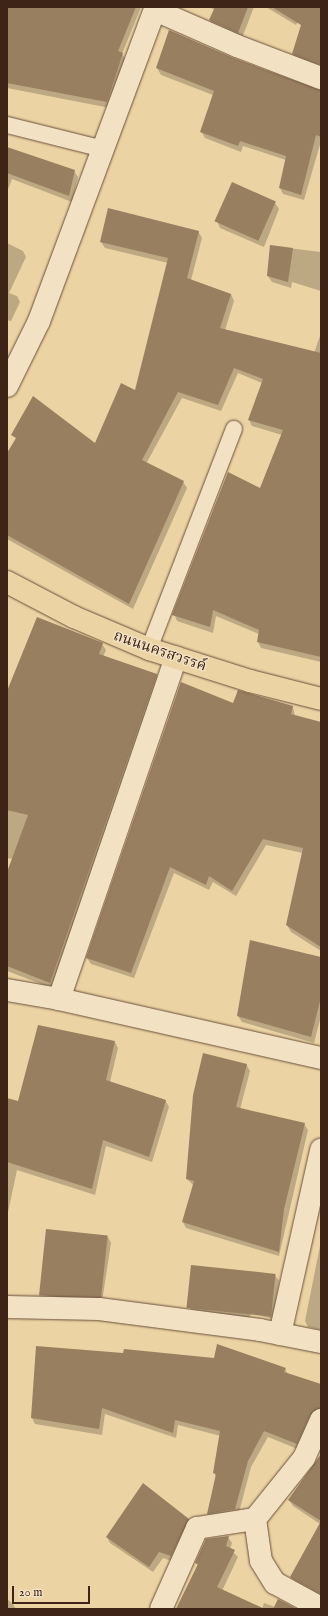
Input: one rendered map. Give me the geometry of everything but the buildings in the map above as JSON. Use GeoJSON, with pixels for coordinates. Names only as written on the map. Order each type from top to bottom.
{"type":"FeatureCollection","features":[{"type":"Feature","properties":{"kind":"main road","name":"ถนนนครสวรรค์"},"geometry":{"type":"LineString","coordinates":[[7,582],[80,620],[149,649],[321,699]]}},
{"type":"Feature","properties":{"kind":"street"},"geometry":{"type":"LineString","coordinates":[[7,386],[38,321],[156,8],[237,46],[321,78]]}},
{"type":"Feature","properties":{"kind":"street"},"geometry":{"type":"LineString","coordinates":[[59,999],[176,658]]}},
{"type":"Feature","properties":{"kind":"street"},"geometry":{"type":"LineString","coordinates":[[7,990],[59,999],[321,1058]]}},
{"type":"Feature","properties":{"kind":"street"},"geometry":{"type":"LineString","coordinates":[[280,1334],[321,1150]]}},
{"type":"Feature","properties":{"kind":"street"},"geometry":{"type":"LineString","coordinates":[[7,1307],[99,1309],[280,1334],[321,1342]]}},
{"type":"Feature","properties":{"kind":"street"},"geometry":{"type":"LineString","coordinates":[[161,1609],[197,1528],[255,1519],[304,1458],[321,1420]]}},
{"type":"Feature","properties":{"kind":"street"},"geometry":{"type":"LineString","coordinates":[[255,1519],[261,1561],[275,1584],[321,1608]]}},
{"type":"Feature","properties":{"kind":"lane"},"geometry":{"type":"LineString","coordinates":[[7,125],[103,149]]}},
{"type":"Feature","properties":{"kind":"lane"},"geometry":{"type":"LineString","coordinates":[[149,649],[234,429]]}}]}
